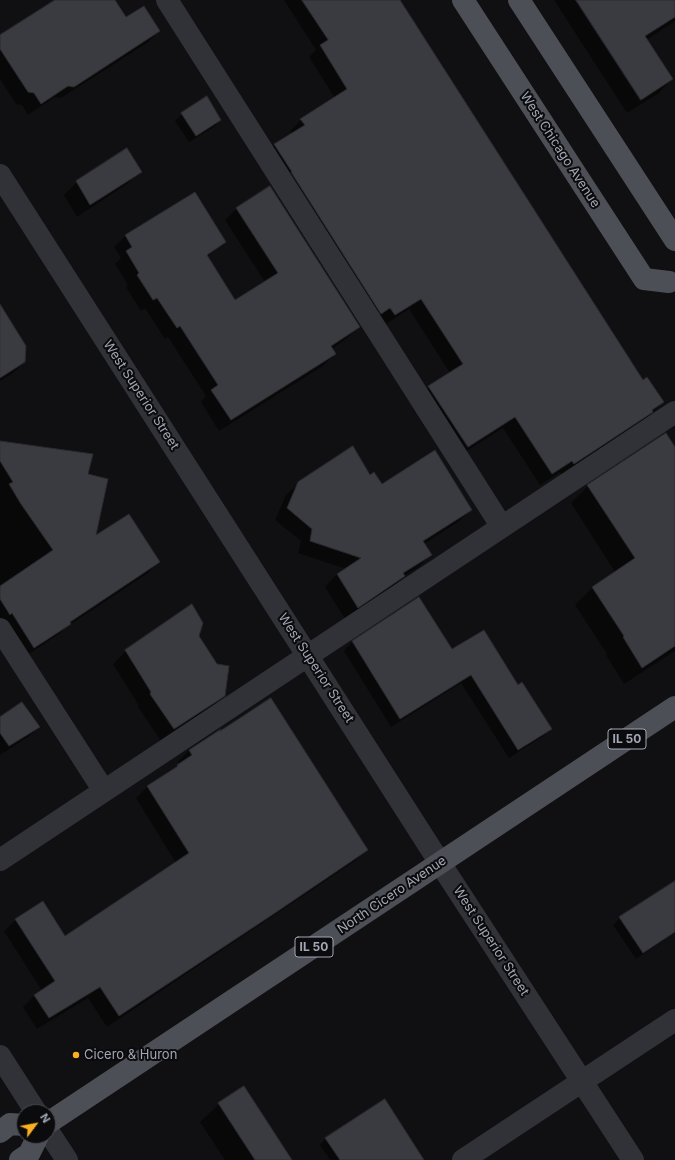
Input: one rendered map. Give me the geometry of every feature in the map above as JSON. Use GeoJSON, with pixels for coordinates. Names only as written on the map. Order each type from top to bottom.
{"type":"FeatureCollection","features":[{"type":"Feature","properties":{"kind":"main road","name":"West Chicago Avenue"},"geometry":{"type":"LineString","coordinates":[[463,0],[644,279],[673,279]]}},
{"type":"Feature","properties":{"kind":"main road"},"geometry":{"type":"LineString","coordinates":[[519,0],[675,240]]}},
{"type":"Feature","properties":{"kind":"main road","name":"North Cicero Avenue"},"geometry":{"type":"LineString","coordinates":[[56,1118],[440,863],[673,712]]}},
{"type":"Feature","properties":{"kind":"main road"},"geometry":{"type":"LineString","coordinates":[[0,1132],[10,1124],[16,1124]]}},
{"type":"Feature","properties":{"kind":"main road"},"geometry":{"type":"LineString","coordinates":[[20,1160],[29,1154],[34,1144]]}},
{"type":"Feature","properties":{"kind":"street"},"geometry":{"type":"LineString","coordinates":[[167,0],[502,527]]}},
{"type":"Feature","properties":{"kind":"street","name":"West Superior Street"},"geometry":{"type":"LineString","coordinates":[[0,175],[440,863],[633,1160]]}},
{"type":"Feature","properties":{"kind":"street"},"geometry":{"type":"LineString","coordinates":[[0,860],[675,412]]}},
{"type":"Feature","properties":{"kind":"street"},"geometry":{"type":"LineString","coordinates":[[0,629],[104,791]]}},
{"type":"Feature","properties":{"kind":"street"},"geometry":{"type":"LineString","coordinates":[[462,1160],[675,1020]]}},
{"type":"Feature","properties":{"kind":"street"},"geometry":{"type":"LineString","coordinates":[[0,1056],[31,1104]]}},
{"type":"Feature","properties":{"kind":"street"},"geometry":{"type":"LineString","coordinates":[[56,1143],[67,1160]]}},
{"type":"Feature","properties":{"kind":"building"},"geometry":{"type":"Polygon","coordinates":[[[55,0],[115,0],[126,17],[144,6],[160,31],[74,87],[68,86],[41,104],[34,93],[28,92],[0,49],[0,35],[55,0]]]}},
{"type":"Feature","properties":{"kind":"building"},"geometry":{"type":"Polygon","coordinates":[[[302,0],[400,0],[643,380],[647,377],[664,402],[652,410],[653,412],[574,464],[572,461],[552,474],[515,417],[468,447],[428,386],[463,364],[421,299],[395,315],[390,308],[381,314],[274,144],[305,125],[300,119],[347,89],[320,45],[328,40],[302,0]]]}},
{"type":"Feature","properties":{"kind":"building"},"geometry":{"type":"Polygon","coordinates":[[[576,0],[675,0],[675,17],[645,36],[673,79],[641,100],[576,0]]]}},
{"type":"Feature","properties":{"kind":"building"},"geometry":{"type":"Polygon","coordinates":[[[207,96],[221,120],[196,136],[181,113],[207,96]]]}},
{"type":"Feature","properties":{"kind":"building"},"geometry":{"type":"Polygon","coordinates":[[[127,148],[142,172],[90,205],[76,181],[127,148]]]}},
{"type":"Feature","properties":{"kind":"building"},"geometry":{"type":"Polygon","coordinates":[[[270,186],[360,327],[331,346],[336,354],[231,420],[211,390],[218,385],[180,326],[177,328],[157,298],[153,300],[137,275],[139,273],[126,251],[132,247],[125,235],[195,192],[226,242],[207,255],[235,300],[278,273],[236,208],[270,186]]]}},
{"type":"Feature","properties":{"kind":"building"},"geometry":{"type":"Polygon","coordinates":[[[0,304],[26,346],[25,362],[0,378],[0,304]]]}},
{"type":"Feature","properties":{"kind":"building"},"geometry":{"type":"Polygon","coordinates":[[[666,433],[675,447],[675,646],[642,668],[623,637],[624,636],[592,587],[635,558],[587,485],[666,433]]]}},
{"type":"Feature","properties":{"kind":"building"},"geometry":{"type":"Polygon","coordinates":[[[0,441],[93,454],[88,474],[108,479],[96,535],[129,514],[160,562],[34,648],[12,613],[10,615],[0,599],[0,586],[53,550],[9,484],[13,482],[0,461],[0,441]]]}},
{"type":"Feature","properties":{"kind":"building"},"geometry":{"type":"Polygon","coordinates":[[[353,446],[370,475],[374,472],[382,484],[435,450],[472,510],[423,541],[432,555],[403,573],[405,576],[358,608],[337,574],[361,558],[310,541],[312,529],[287,508],[298,482],[353,446]]]}},
{"type":"Feature","properties":{"kind":"building"},"geometry":{"type":"Polygon","coordinates":[[[419,597],[452,649],[484,630],[518,685],[522,682],[552,729],[518,750],[471,675],[400,719],[352,641],[419,597]]]}},
{"type":"Feature","properties":{"kind":"building"},"geometry":{"type":"Polygon","coordinates":[[[192,604],[203,623],[199,636],[217,664],[229,666],[225,696],[174,729],[150,694],[151,692],[125,650],[192,604]]]}},
{"type":"Feature","properties":{"kind":"building"},"geometry":{"type":"Polygon","coordinates":[[[271,698],[368,850],[119,1016],[100,987],[49,1018],[34,995],[55,981],[15,919],[43,901],[65,936],[189,853],[147,786],[192,755],[189,750],[271,698]]]}},
{"type":"Feature","properties":{"kind":"building"},"geometry":{"type":"Polygon","coordinates":[[[22,702],[40,727],[9,746],[0,733],[0,717],[22,702]]]}},
{"type":"Feature","properties":{"kind":"building"},"geometry":{"type":"Polygon","coordinates":[[[675,881],[675,932],[643,953],[619,917],[675,881]]]}},
{"type":"Feature","properties":{"kind":"building"},"geometry":{"type":"Polygon","coordinates":[[[244,1086],[292,1160],[255,1160],[218,1103],[244,1086]]]}},
{"type":"Feature","properties":{"kind":"building"},"geometry":{"type":"Polygon","coordinates":[[[385,1099],[424,1160],[340,1160],[325,1138],[385,1099]]]}},
{"type":"Feature","properties":{"kind":"place","name":"Cicero & Huron"},"geometry":{"type":"Point","coordinates":[76,1055]}}]}
